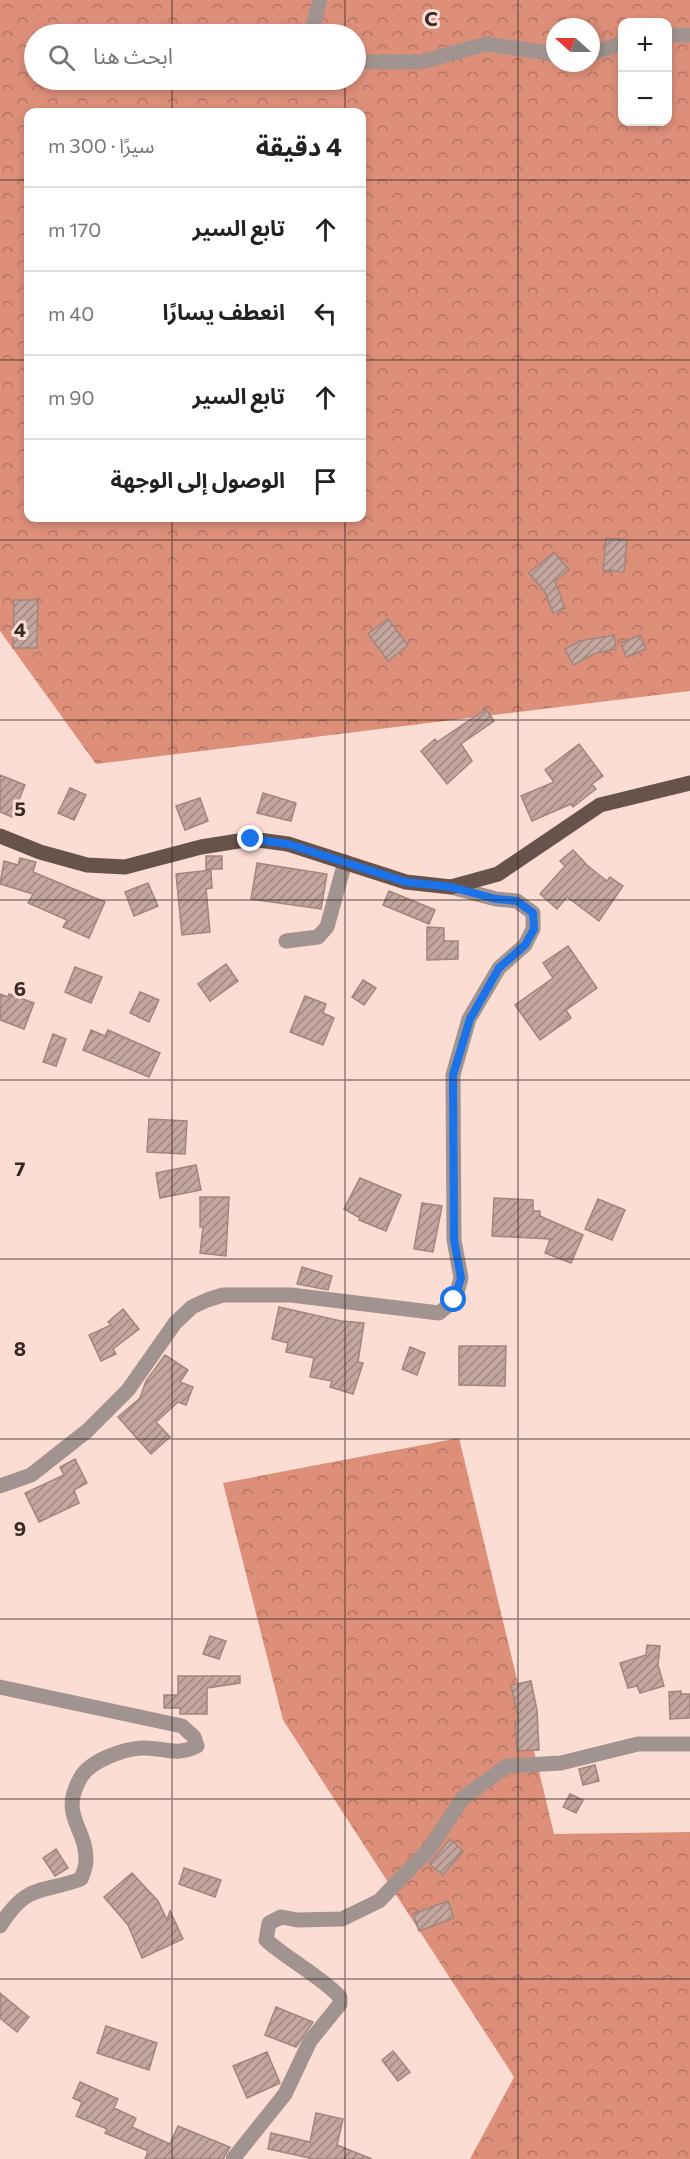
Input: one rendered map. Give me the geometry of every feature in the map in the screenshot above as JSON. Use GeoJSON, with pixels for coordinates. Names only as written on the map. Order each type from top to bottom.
{"type":"FeatureCollection","features":[{"type":"Feature","properties":{"kind":"main road"},"geometry":{"type":"LineString","coordinates":[[0,836],[40,852],[87,865],[125,867],[201,847],[251,839],[288,844],[406,882],[451,887],[498,874],[600,805],[690,783]]}},
{"type":"Feature","properties":{"kind":"street"},"geometry":{"type":"LineString","coordinates":[[314,24],[320,0]]}},
{"type":"Feature","properties":{"kind":"street"},"geometry":{"type":"LineString","coordinates":[[672,35],[690,34]]}},
{"type":"Feature","properties":{"kind":"street"},"geometry":{"type":"LineString","coordinates":[[366,62],[421,62],[486,44],[546,53]]}},
{"type":"Feature","properties":{"kind":"street"},"geometry":{"type":"LineString","coordinates":[[600,50],[618,45]]}},
{"type":"Feature","properties":{"kind":"street"},"geometry":{"type":"LineString","coordinates":[[286,941],[318,937],[327,927],[345,862]]}},
{"type":"Feature","properties":{"kind":"street"},"geometry":{"type":"LineString","coordinates":[[0,1486],[32,1475],[87,1431],[128,1390],[175,1323],[192,1307],[207,1300],[223,1295],[291,1295],[439,1313],[454,1300],[461,1278],[454,1240],[453,1075],[470,1019],[499,968],[525,945],[534,929],[533,913],[517,901],[496,899],[451,887]]}},
{"type":"Feature","properties":{"kind":"street"},"geometry":{"type":"LineString","coordinates":[[0,1687],[182,1726],[194,1737],[197,1746],[186,1751],[171,1753],[144,1748],[127,1751],[98,1761],[83,1772],[72,1792],[73,1816],[86,1861],[81,1879],[56,1888],[38,1889],[14,1904],[0,1926]]}},
{"type":"Feature","properties":{"kind":"street"},"geometry":{"type":"LineString","coordinates":[[233,2159],[285,2094],[310,2042],[340,2004],[340,1997],[328,1985],[289,1960],[266,1940],[269,1923],[281,1917],[297,1920],[342,1918],[378,1901],[430,1848],[463,1798],[507,1766],[561,1763],[638,1744],[690,1744]]}},
{"type":"Feature","properties":{"kind":"green space"},"geometry":{"type":"Polygon","coordinates":[[[0,0],[690,0],[690,691],[96,764],[0,631],[0,0]]]}},
{"type":"Feature","properties":{"kind":"green space"},"geometry":{"type":"Polygon","coordinates":[[[459,1438],[554,1834],[690,1832],[690,2159],[470,2159],[514,2077],[283,1720],[223,1483],[459,1438]]]}},
{"type":"Feature","properties":{"kind":"building"},"geometry":{"type":"Polygon","coordinates":[[[606,538],[627,540],[624,572],[603,570],[606,538]]]}},
{"type":"Feature","properties":{"kind":"building"},"geometry":{"type":"Polygon","coordinates":[[[554,552],[569,570],[555,581],[565,608],[553,613],[545,592],[529,573],[554,552]]]}},
{"type":"Feature","properties":{"kind":"building"},"geometry":{"type":"Polygon","coordinates":[[[14,600],[38,600],[37,648],[13,648],[14,600]]]}},
{"type":"Feature","properties":{"kind":"building"},"geometry":{"type":"Polygon","coordinates":[[[388,619],[408,645],[388,661],[368,634],[388,619]]]}},
{"type":"Feature","properties":{"kind":"building"},"geometry":{"type":"Polygon","coordinates":[[[614,635],[616,649],[596,653],[573,665],[565,649],[580,641],[614,635]]]}},
{"type":"Feature","properties":{"kind":"building"},"geometry":{"type":"Polygon","coordinates":[[[640,635],[646,649],[626,657],[621,643],[640,635]]]}},
{"type":"Feature","properties":{"kind":"building"},"geometry":{"type":"Polygon","coordinates":[[[486,709],[494,721],[461,744],[472,761],[447,784],[421,751],[435,739],[437,742],[486,709]]]}},
{"type":"Feature","properties":{"kind":"building"},"geometry":{"type":"Polygon","coordinates":[[[579,744],[603,776],[592,784],[596,789],[573,807],[571,804],[532,821],[521,796],[554,782],[545,770],[579,744]]]}},
{"type":"Feature","properties":{"kind":"building"},"geometry":{"type":"Polygon","coordinates":[[[0,775],[25,785],[12,817],[0,812],[0,775]]]}},
{"type":"Feature","properties":{"kind":"building"},"geometry":{"type":"Polygon","coordinates":[[[70,788],[86,795],[74,820],[58,813],[70,788]]]}},
{"type":"Feature","properties":{"kind":"building"},"geometry":{"type":"Polygon","coordinates":[[[263,793],[296,803],[291,821],[257,813],[263,793]]]}},
{"type":"Feature","properties":{"kind":"building"},"geometry":{"type":"Polygon","coordinates":[[[200,798],[208,821],[185,830],[176,806],[200,798]]]}},
{"type":"Feature","properties":{"kind":"building"},"geometry":{"type":"Polygon","coordinates":[[[573,850],[607,881],[610,877],[623,886],[599,921],[567,897],[557,909],[540,894],[565,866],[560,861],[573,850]]]}},
{"type":"Feature","properties":{"kind":"building"},"geometry":{"type":"Polygon","coordinates":[[[206,856],[222,856],[222,869],[206,869],[206,856]]]}},
{"type":"Feature","properties":{"kind":"building"},"geometry":{"type":"Polygon","coordinates":[[[20,858],[36,862],[33,872],[105,902],[89,938],[63,927],[67,920],[28,903],[33,894],[0,884],[4,861],[18,865],[20,858]]]}},
{"type":"Feature","properties":{"kind":"building"},"geometry":{"type":"Polygon","coordinates":[[[257,863],[327,874],[321,909],[251,899],[257,863]]]}},
{"type":"Feature","properties":{"kind":"building"},"geometry":{"type":"Polygon","coordinates":[[[211,870],[212,888],[206,889],[210,932],[182,935],[176,874],[211,870]]]}},
{"type":"Feature","properties":{"kind":"building"},"geometry":{"type":"Polygon","coordinates":[[[148,883],[158,906],[134,916],[125,892],[148,883]]]}},
{"type":"Feature","properties":{"kind":"building"},"geometry":{"type":"Polygon","coordinates":[[[389,891],[435,910],[429,924],[383,905],[389,891]]]}},
{"type":"Feature","properties":{"kind":"building"},"geometry":{"type":"Polygon","coordinates":[[[427,927],[444,928],[444,941],[458,941],[458,959],[427,960],[427,927]]]}},
{"type":"Feature","properties":{"kind":"building"},"geometry":{"type":"Polygon","coordinates":[[[568,946],[597,988],[566,1010],[571,1018],[540,1040],[515,1005],[553,978],[543,963],[568,946]]]}},
{"type":"Feature","properties":{"kind":"building"},"geometry":{"type":"Polygon","coordinates":[[[226,964],[238,981],[210,1001],[198,984],[226,964]]]}},
{"type":"Feature","properties":{"kind":"building"},"geometry":{"type":"Polygon","coordinates":[[[75,967],[102,977],[91,1003],[65,992],[75,967]]]}},
{"type":"Feature","properties":{"kind":"building"},"geometry":{"type":"Polygon","coordinates":[[[363,980],[376,988],[364,1005],[352,997],[363,980]]]}},
{"type":"Feature","properties":{"kind":"building"},"geometry":{"type":"Polygon","coordinates":[[[140,992],[159,1000],[149,1022],[130,1013],[140,992]]]}},
{"type":"Feature","properties":{"kind":"building"},"geometry":{"type":"Polygon","coordinates":[[[0,994],[8,997],[9,994],[34,1003],[24,1029],[0,1020],[0,994]]]}},
{"type":"Feature","properties":{"kind":"building"},"geometry":{"type":"Polygon","coordinates":[[[305,996],[326,1004],[323,1013],[334,1018],[323,1045],[290,1032],[305,996]]]}},
{"type":"Feature","properties":{"kind":"building"},"geometry":{"type":"Polygon","coordinates":[[[91,1030],[105,1036],[108,1030],[160,1053],[149,1077],[83,1050],[91,1030]]]}},
{"type":"Feature","properties":{"kind":"building"},"geometry":{"type":"Polygon","coordinates":[[[53,1034],[66,1039],[56,1066],[43,1062],[53,1034]]]}},
{"type":"Feature","properties":{"kind":"building"},"geometry":{"type":"Polygon","coordinates":[[[149,1119],[187,1121],[185,1154],[147,1152],[149,1119]]]}},
{"type":"Feature","properties":{"kind":"building"},"geometry":{"type":"Polygon","coordinates":[[[196,1165],[201,1190],[160,1198],[156,1173],[196,1165]]]}},
{"type":"Feature","properties":{"kind":"building"},"geometry":{"type":"Polygon","coordinates":[[[360,1178],[401,1195],[386,1231],[359,1220],[360,1218],[344,1209],[360,1178]]]}},
{"type":"Feature","properties":{"kind":"building"},"geometry":{"type":"Polygon","coordinates":[[[200,1197],[229,1197],[226,1256],[200,1253],[203,1227],[200,1227],[200,1197]]]}},
{"type":"Feature","properties":{"kind":"building"},"geometry":{"type":"Polygon","coordinates":[[[494,1198],[533,1200],[533,1211],[540,1211],[540,1216],[583,1235],[571,1263],[545,1253],[550,1239],[492,1236],[494,1198]]]}},
{"type":"Feature","properties":{"kind":"building"},"geometry":{"type":"Polygon","coordinates":[[[598,1199],[625,1210],[612,1240],[585,1229],[598,1199]]]}},
{"type":"Feature","properties":{"kind":"building"},"geometry":{"type":"Polygon","coordinates":[[[422,1203],[442,1206],[433,1252],[414,1249],[422,1203]]]}},
{"type":"Feature","properties":{"kind":"building"},"geometry":{"type":"Polygon","coordinates":[[[302,1267],[332,1276],[328,1290],[297,1284],[302,1267]]]}},
{"type":"Feature","properties":{"kind":"building"},"geometry":{"type":"Polygon","coordinates":[[[279,1307],[341,1321],[364,1323],[358,1362],[363,1363],[353,1394],[330,1387],[332,1381],[310,1377],[314,1358],[286,1352],[288,1343],[272,1339],[279,1307]]]}},
{"type":"Feature","properties":{"kind":"building"},"geometry":{"type":"Polygon","coordinates":[[[123,1309],[139,1329],[113,1349],[116,1354],[101,1361],[89,1335],[111,1325],[108,1322],[123,1309]]]}},
{"type":"Feature","properties":{"kind":"building"},"geometry":{"type":"Polygon","coordinates":[[[459,1346],[506,1346],[505,1386],[459,1385],[459,1346]]]}},
{"type":"Feature","properties":{"kind":"building"},"geometry":{"type":"Polygon","coordinates":[[[410,1347],[425,1353],[417,1375],[402,1369],[410,1347]]]}},
{"type":"Feature","properties":{"kind":"building"},"geometry":{"type":"Polygon","coordinates":[[[165,1355],[188,1370],[180,1382],[193,1387],[186,1405],[178,1402],[156,1422],[170,1437],[151,1454],[118,1417],[140,1398],[146,1381],[165,1355]]]}},
{"type":"Feature","properties":{"kind":"building"},"geometry":{"type":"Polygon","coordinates":[[[75,1459],[87,1483],[74,1490],[79,1503],[39,1522],[25,1493],[64,1475],[60,1467],[75,1459]]]}},
{"type":"Feature","properties":{"kind":"building"},"geometry":{"type":"Polygon","coordinates":[[[210,1636],[226,1641],[219,1659],[203,1654],[210,1636]]]}},
{"type":"Feature","properties":{"kind":"building"},"geometry":{"type":"Polygon","coordinates":[[[647,1645],[660,1646],[658,1665],[664,1686],[640,1693],[637,1686],[628,1688],[620,1663],[646,1655],[647,1645]]]}},
{"type":"Feature","properties":{"kind":"building"},"geometry":{"type":"Polygon","coordinates":[[[178,1676],[240,1676],[240,1683],[207,1688],[207,1714],[180,1714],[180,1708],[164,1708],[164,1695],[178,1695],[178,1676]]]}},
{"type":"Feature","properties":{"kind":"building"},"geometry":{"type":"Polygon","coordinates":[[[531,1681],[537,1710],[539,1750],[517,1751],[515,1722],[519,1721],[511,1685],[531,1681]]]}},
{"type":"Feature","properties":{"kind":"building"},"geometry":{"type":"Polygon","coordinates":[[[681,1691],[681,1694],[690,1694],[690,1718],[670,1719],[669,1692],[681,1691]]]}},
{"type":"Feature","properties":{"kind":"building"},"geometry":{"type":"Polygon","coordinates":[[[595,1765],[599,1781],[583,1785],[579,1769],[595,1765]]]}},
{"type":"Feature","properties":{"kind":"building"},"geometry":{"type":"Polygon","coordinates":[[[570,1794],[583,1800],[576,1813],[563,1807],[570,1794]]]}},
{"type":"Feature","properties":{"kind":"building"},"geometry":{"type":"Polygon","coordinates":[[[450,1839],[463,1851],[443,1875],[429,1864],[450,1839]]]}},
{"type":"Feature","properties":{"kind":"building"},"geometry":{"type":"Polygon","coordinates":[[[56,1849],[68,1868],[55,1876],[43,1858],[56,1849]]]}},
{"type":"Feature","properties":{"kind":"building"},"geometry":{"type":"Polygon","coordinates":[[[184,1868],[221,1880],[215,1897],[179,1884],[184,1868]]]}},
{"type":"Feature","properties":{"kind":"building"},"geometry":{"type":"Polygon","coordinates":[[[132,1873],[158,1901],[167,1920],[170,1911],[183,1939],[142,1958],[128,1925],[104,1897],[132,1873]]]}},
{"type":"Feature","properties":{"kind":"building"},"geometry":{"type":"Polygon","coordinates":[[[448,1901],[454,1918],[419,1931],[413,1914],[448,1901]]]}},
{"type":"Feature","properties":{"kind":"building"},"geometry":{"type":"Polygon","coordinates":[[[0,1993],[29,2017],[17,2032],[0,2018],[0,1993]]]}},
{"type":"Feature","properties":{"kind":"building"},"geometry":{"type":"Polygon","coordinates":[[[276,2007],[313,2022],[296,2047],[265,2035],[276,2007]]]}},
{"type":"Feature","properties":{"kind":"building"},"geometry":{"type":"Polygon","coordinates":[[[106,2026],[157,2043],[149,2070],[97,2053],[106,2026]]]}},
{"type":"Feature","properties":{"kind":"building"},"geometry":{"type":"Polygon","coordinates":[[[393,2051],[410,2072],[398,2081],[382,2060],[393,2051]]]}},
{"type":"Feature","properties":{"kind":"building"},"geometry":{"type":"Polygon","coordinates":[[[267,2052],[280,2083],[247,2098],[233,2066],[267,2052]]]}},
{"type":"Feature","properties":{"kind":"building"},"geometry":{"type":"Polygon","coordinates":[[[80,2082],[118,2099],[114,2108],[136,2118],[132,2127],[170,2144],[178,2126],[230,2147],[223,2159],[145,2159],[148,2151],[105,2133],[107,2129],[76,2116],[82,2102],[73,2098],[80,2082]]]}},
{"type":"Feature","properties":{"kind":"building"},"geometry":{"type":"Polygon","coordinates":[[[316,2113],[343,2119],[337,2145],[372,2159],[314,2159],[268,2149],[271,2133],[310,2142],[316,2113]]]}},
{"type":"Feature","properties":{"kind":"route"},"geometry":{"type":"LineString","coordinates":[[251,839],[288,844],[406,882],[451,887],[496,899],[517,901],[533,913],[534,929],[525,945],[499,968],[470,1019],[453,1075],[454,1240],[461,1278],[454,1300]]}}]}
